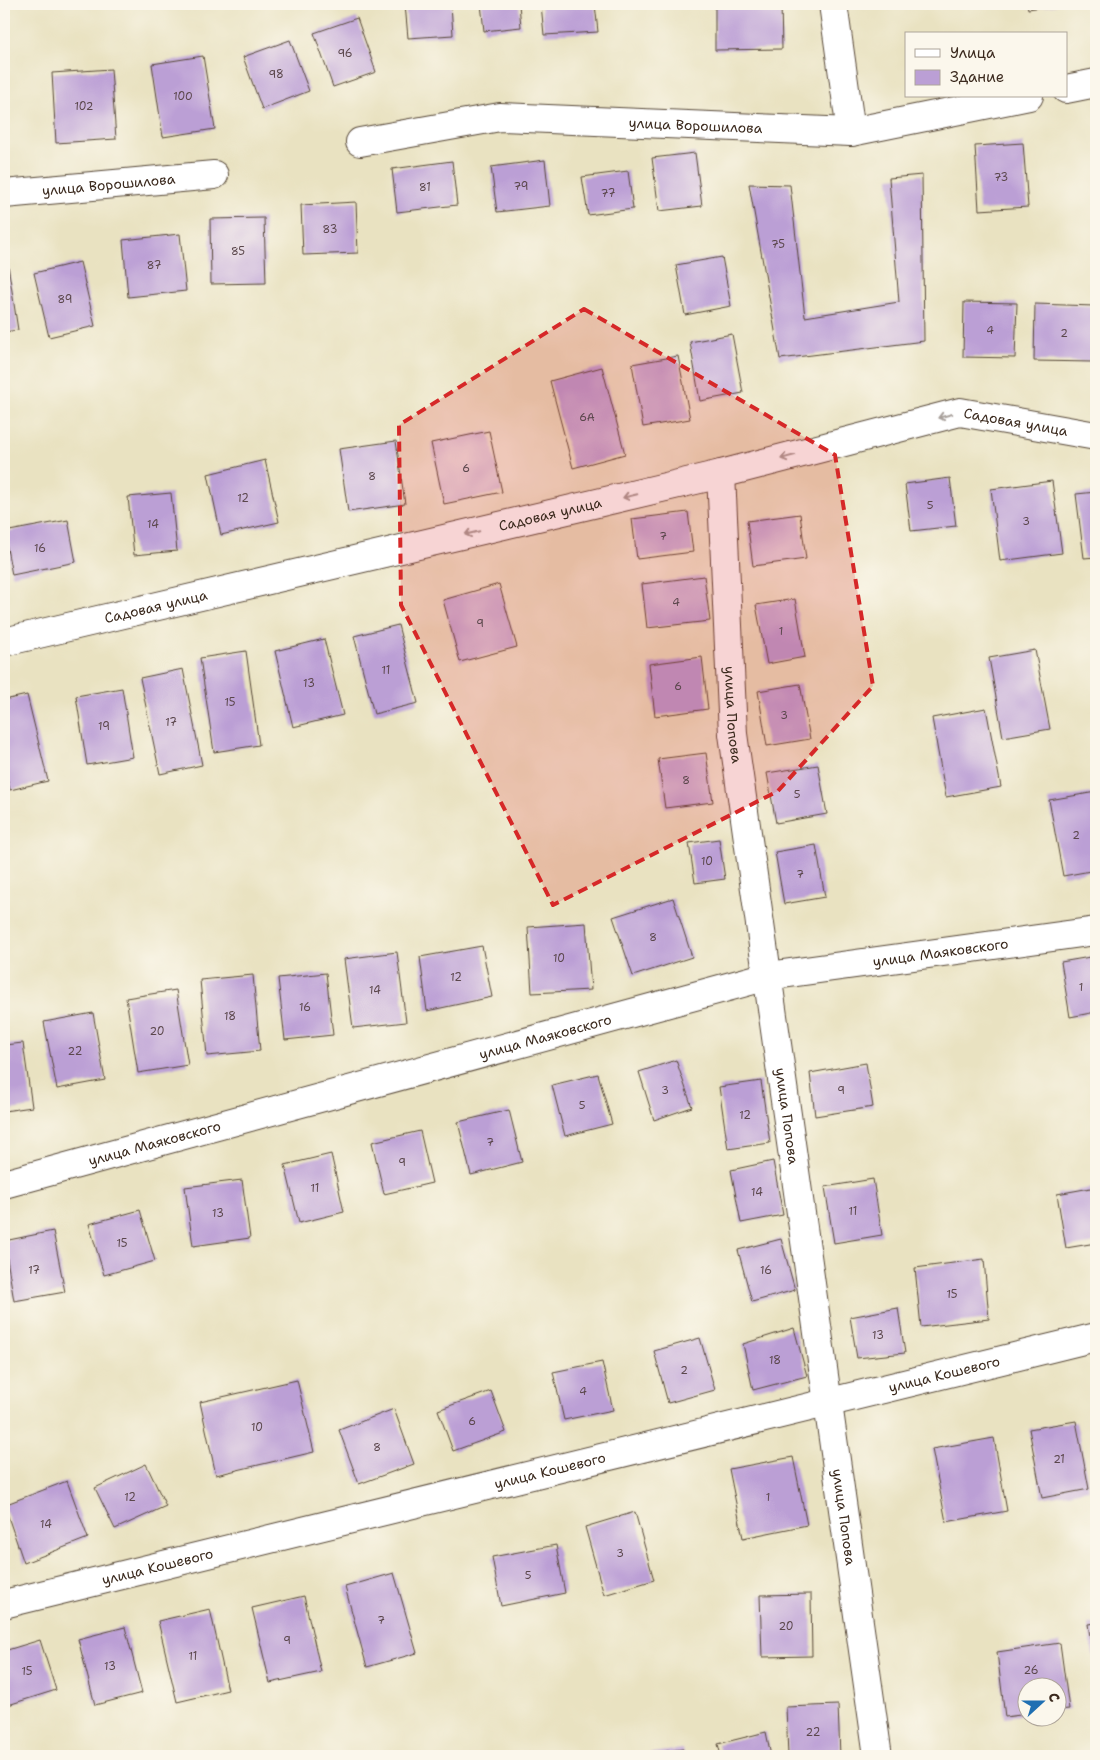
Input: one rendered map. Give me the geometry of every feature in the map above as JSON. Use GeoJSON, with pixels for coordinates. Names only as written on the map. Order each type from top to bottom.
{"type":"FeatureCollection","features":[{"type":"Feature","properties":{"kind":"street"},"geometry":{"type":"LineString","coordinates":[[833,4],[851,132]]}},
{"type":"Feature","properties":{"kind":"street"},"geometry":{"type":"LineString","coordinates":[[1068,89],[1096,83]]}},
{"type":"Feature","properties":{"kind":"street","name":"улица Ворошилова"},"geometry":{"type":"LineString","coordinates":[[360,142],[500,116],[851,132],[1019,98]]}},
{"type":"Feature","properties":{"kind":"street","name":"улица Ворошилова"},"geometry":{"type":"LineString","coordinates":[[4,194],[214,175]]}},
{"type":"Feature","properties":{"kind":"street","name":"Садовая улица"},"geometry":{"type":"LineString","coordinates":[[4,642],[721,474],[960,412],[1096,436]]}},
{"type":"Feature","properties":{"kind":"street","name":"улица Попова"},"geometry":{"type":"LineString","coordinates":[[721,474],[733,734],[830,1404],[878,1756]]}},
{"type":"Feature","properties":{"kind":"street","name":"улица Маяковского"},"geometry":{"type":"LineString","coordinates":[[4,1184],[768,976],[1096,931]]}},
{"type":"Feature","properties":{"kind":"street","name":"улица Кошевого"},"geometry":{"type":"LineString","coordinates":[[4,1604],[830,1404],[1096,1337]]}},
{"type":"Feature","properties":{"kind":"highlighted area"},"geometry":{"type":"Polygon","coordinates":[[[584,309],[835,455],[873,686],[778,791],[553,905],[401,605],[399,425],[584,309]]]}},
{"type":"Feature","properties":{"kind":"building"},"geometry":{"type":"Polygon","coordinates":[[[405,4],[451,4],[453,35],[408,38],[405,4]]]}},
{"type":"Feature","properties":{"kind":"building"},"geometry":{"type":"Polygon","coordinates":[[[481,4],[519,4],[521,27],[484,31],[481,4]]]}},
{"type":"Feature","properties":{"kind":"building"},"geometry":{"type":"Polygon","coordinates":[[[541,4],[595,4],[598,32],[544,35],[541,4]]]}},
{"type":"Feature","properties":{"kind":"building"},"geometry":{"type":"Polygon","coordinates":[[[715,4],[781,4],[782,49],[715,50],[715,4]]]}},
{"type":"Feature","properties":{"kind":"building"},"geometry":{"type":"Polygon","coordinates":[[[1027,4],[1056,4],[1056,5],[1028,9],[1027,4]]]}},
{"type":"Feature","properties":{"kind":"building"},"geometry":{"type":"Polygon","coordinates":[[[357,18],[376,72],[333,87],[314,33],[357,18]]]}},
{"type":"Feature","properties":{"kind":"building"},"geometry":{"type":"Polygon","coordinates":[[[290,40],[309,91],[262,109],[243,57],[290,40]]]}},
{"type":"Feature","properties":{"kind":"building"},"geometry":{"type":"Polygon","coordinates":[[[203,56],[215,129],[163,137],[152,64],[203,56]]]}},
{"type":"Feature","properties":{"kind":"building"},"geometry":{"type":"Polygon","coordinates":[[[111,69],[116,139],[56,143],[52,73],[111,69]]]}},
{"type":"Feature","properties":{"kind":"building"},"geometry":{"type":"Polygon","coordinates":[[[1023,143],[1028,207],[979,210],[975,146],[1023,143]]]}},
{"type":"Feature","properties":{"kind":"building"},"geometry":{"type":"Polygon","coordinates":[[[695,153],[702,206],[659,211],[652,158],[695,153]]]}},
{"type":"Feature","properties":{"kind":"building"},"geometry":{"type":"Polygon","coordinates":[[[545,160],[550,206],[497,212],[491,167],[545,160]]]}},
{"type":"Feature","properties":{"kind":"building"},"geometry":{"type":"Polygon","coordinates":[[[452,161],[457,205],[397,212],[392,169],[452,161]]]}},
{"type":"Feature","properties":{"kind":"building"},"geometry":{"type":"Polygon","coordinates":[[[628,171],[633,209],[588,215],[582,177],[628,171]]]}},
{"type":"Feature","properties":{"kind":"building"},"geometry":{"type":"Polygon","coordinates":[[[922,175],[924,341],[780,359],[749,184],[790,185],[805,317],[899,302],[889,178],[922,175]]]}},
{"type":"Feature","properties":{"kind":"building"},"geometry":{"type":"Polygon","coordinates":[[[356,202],[358,253],[303,255],[301,205],[356,202]]]}},
{"type":"Feature","properties":{"kind":"building"},"geometry":{"type":"Polygon","coordinates":[[[264,218],[266,283],[211,284],[210,219],[264,218]]]}},
{"type":"Feature","properties":{"kind":"building"},"geometry":{"type":"Polygon","coordinates":[[[180,234],[186,291],[128,297],[123,240],[180,234]]]}},
{"type":"Feature","properties":{"kind":"building"},"geometry":{"type":"Polygon","coordinates":[[[6,252],[18,330],[4,332],[4,253],[6,252]]]}},
{"type":"Feature","properties":{"kind":"building"},"geometry":{"type":"Polygon","coordinates":[[[722,257],[731,306],[685,315],[676,265],[722,257]]]}},
{"type":"Feature","properties":{"kind":"building"},"geometry":{"type":"Polygon","coordinates":[[[80,262],[95,326],[49,337],[34,273],[80,262]]]}},
{"type":"Feature","properties":{"kind":"building"},"geometry":{"type":"Polygon","coordinates":[[[964,302],[1017,303],[1015,358],[963,357],[964,302]]]}},
{"type":"Feature","properties":{"kind":"building"},"geometry":{"type":"Polygon","coordinates":[[[1035,304],[1094,306],[1093,362],[1034,361],[1035,304]]]}},
{"type":"Feature","properties":{"kind":"building"},"geometry":{"type":"Polygon","coordinates":[[[732,334],[743,393],[700,401],[690,342],[732,334]]]}},
{"type":"Feature","properties":{"kind":"building"},"geometry":{"type":"Polygon","coordinates":[[[678,356],[690,419],[643,427],[632,364],[678,356]]]}},
{"type":"Feature","properties":{"kind":"building"},"geometry":{"type":"Polygon","coordinates":[[[602,367],[625,454],[573,468],[550,381],[602,367]]]}},
{"type":"Feature","properties":{"kind":"building"},"geometry":{"type":"Polygon","coordinates":[[[489,431],[502,492],[444,504],[431,443],[489,431]]]}},
{"type":"Feature","properties":{"kind":"building"},"geometry":{"type":"Polygon","coordinates":[[[396,441],[405,504],[348,512],[339,449],[396,441]]]}},
{"type":"Feature","properties":{"kind":"building"},"geometry":{"type":"Polygon","coordinates":[[[265,460],[279,522],[221,535],[208,474],[265,460]]]}},
{"type":"Feature","properties":{"kind":"building"},"geometry":{"type":"Polygon","coordinates":[[[950,478],[956,526],[911,531],[905,484],[950,478]]]}},
{"type":"Feature","properties":{"kind":"building"},"geometry":{"type":"Polygon","coordinates":[[[1052,481],[1062,553],[1000,561],[991,489],[1052,481]]]}},
{"type":"Feature","properties":{"kind":"building"},"geometry":{"type":"Polygon","coordinates":[[[1096,492],[1096,557],[1084,558],[1076,494],[1096,492]]]}},
{"type":"Feature","properties":{"kind":"building"},"geometry":{"type":"Polygon","coordinates":[[[171,493],[177,551],[134,555],[128,497],[171,493]]]}},
{"type":"Feature","properties":{"kind":"building"},"geometry":{"type":"Polygon","coordinates":[[[688,512],[693,552],[637,559],[632,519],[688,512]]]}},
{"type":"Feature","properties":{"kind":"building"},"geometry":{"type":"Polygon","coordinates":[[[800,514],[806,559],[753,566],[747,521],[800,514]]]}},
{"type":"Feature","properties":{"kind":"building"},"geometry":{"type":"Polygon","coordinates":[[[68,520],[76,562],[12,575],[4,532],[68,520]]]}},
{"type":"Feature","properties":{"kind":"building"},"geometry":{"type":"Polygon","coordinates":[[[704,576],[710,621],[647,628],[642,584],[704,576]]]}},
{"type":"Feature","properties":{"kind":"building"},"geometry":{"type":"Polygon","coordinates":[[[499,584],[517,647],[460,662],[443,600],[499,584]]]}},
{"type":"Feature","properties":{"kind":"building"},"geometry":{"type":"Polygon","coordinates":[[[795,599],[805,657],[767,664],[756,605],[795,599]]]}},
{"type":"Feature","properties":{"kind":"building"},"geometry":{"type":"Polygon","coordinates":[[[398,625],[418,703],[374,714],[354,636],[398,625]]]}},
{"type":"Feature","properties":{"kind":"building"},"geometry":{"type":"Polygon","coordinates":[[[324,639],[343,715],[293,727],[275,651],[324,639]]]}},
{"type":"Feature","properties":{"kind":"building"},"geometry":{"type":"Polygon","coordinates":[[[1035,650],[1050,729],[1003,737],[989,658],[1035,650]]]}},
{"type":"Feature","properties":{"kind":"building"},"geometry":{"type":"Polygon","coordinates":[[[246,651],[259,745],[214,752],[200,658],[246,651]]]}},
{"type":"Feature","properties":{"kind":"building"},"geometry":{"type":"Polygon","coordinates":[[[702,657],[708,709],[655,716],[649,664],[702,657]]]}},
{"type":"Feature","properties":{"kind":"building"},"geometry":{"type":"Polygon","coordinates":[[[183,669],[202,765],[160,774],[140,678],[183,669]]]}},
{"type":"Feature","properties":{"kind":"building"},"geometry":{"type":"Polygon","coordinates":[[[800,684],[810,739],[767,746],[758,691],[800,684]]]}},
{"type":"Feature","properties":{"kind":"building"},"geometry":{"type":"Polygon","coordinates":[[[122,688],[133,757],[87,765],[76,696],[122,688]]]}},
{"type":"Feature","properties":{"kind":"building"},"geometry":{"type":"Polygon","coordinates":[[[27,695],[48,781],[10,790],[4,765],[4,700],[27,695]]]}},
{"type":"Feature","properties":{"kind":"building"},"geometry":{"type":"Polygon","coordinates":[[[986,708],[1001,787],[946,797],[932,718],[986,708]]]}},
{"type":"Feature","properties":{"kind":"building"},"geometry":{"type":"Polygon","coordinates":[[[706,753],[713,802],[665,808],[658,759],[706,753]]]}},
{"type":"Feature","properties":{"kind":"building"},"geometry":{"type":"Polygon","coordinates":[[[818,765],[827,814],[776,823],[767,773],[818,765]]]}},
{"type":"Feature","properties":{"kind":"building"},"geometry":{"type":"Polygon","coordinates":[[[1096,792],[1096,870],[1063,876],[1049,800],[1096,792]]]}},
{"type":"Feature","properties":{"kind":"building"},"geometry":{"type":"Polygon","coordinates":[[[719,839],[725,879],[695,883],[689,843],[719,839]]]}},
{"type":"Feature","properties":{"kind":"building"},"geometry":{"type":"Polygon","coordinates":[[[816,845],[825,897],[784,904],[775,852],[816,845]]]}},
{"type":"Feature","properties":{"kind":"building"},"geometry":{"type":"Polygon","coordinates":[[[673,898],[692,957],[633,976],[613,917],[673,898]]]}},
{"type":"Feature","properties":{"kind":"building"},"geometry":{"type":"Polygon","coordinates":[[[586,923],[591,990],[532,993],[528,927],[586,923]]]}},
{"type":"Feature","properties":{"kind":"building"},"geometry":{"type":"Polygon","coordinates":[[[482,946],[492,997],[427,1011],[420,957],[482,946]]]}},
{"type":"Feature","properties":{"kind":"building"},"geometry":{"type":"Polygon","coordinates":[[[397,952],[406,1022],[353,1028],[344,959],[397,952]]]}},
{"type":"Feature","properties":{"kind":"building"},"geometry":{"type":"Polygon","coordinates":[[[1096,956],[1096,1012],[1070,1017],[1061,962],[1096,956]]]}},
{"type":"Feature","properties":{"kind":"building"},"geometry":{"type":"Polygon","coordinates":[[[326,973],[333,1035],[285,1040],[278,978],[326,973]]]}},
{"type":"Feature","properties":{"kind":"building"},"geometry":{"type":"Polygon","coordinates":[[[253,975],[260,1051],[207,1056],[200,980],[253,975]]]}},
{"type":"Feature","properties":{"kind":"building"},"geometry":{"type":"Polygon","coordinates":[[[176,990],[188,1065],[138,1073],[126,998],[176,990]]]}},
{"type":"Feature","properties":{"kind":"building"},"geometry":{"type":"Polygon","coordinates":[[[93,1013],[105,1080],[57,1089],[44,1022],[93,1013]]]}},
{"type":"Feature","properties":{"kind":"building"},"geometry":{"type":"Polygon","coordinates":[[[23,1043],[32,1107],[4,1111],[4,1045],[23,1043]]]}},
{"type":"Feature","properties":{"kind":"building"},"geometry":{"type":"Polygon","coordinates":[[[676,1060],[692,1107],[654,1120],[639,1072],[676,1060]]]}},
{"type":"Feature","properties":{"kind":"building"},"geometry":{"type":"Polygon","coordinates":[[[866,1063],[873,1107],[815,1116],[810,1073],[866,1063]]]}},
{"type":"Feature","properties":{"kind":"building"},"geometry":{"type":"Polygon","coordinates":[[[598,1074],[612,1124],[565,1136],[552,1085],[598,1074]]]}},
{"type":"Feature","properties":{"kind":"building"},"geometry":{"type":"Polygon","coordinates":[[[761,1081],[770,1143],[728,1149],[719,1087],[761,1081]]]}},
{"type":"Feature","properties":{"kind":"building"},"geometry":{"type":"Polygon","coordinates":[[[509,1110],[522,1162],[471,1175],[458,1122],[509,1110]]]}},
{"type":"Feature","properties":{"kind":"building"},"geometry":{"type":"Polygon","coordinates":[[[420,1131],[432,1183],[384,1194],[372,1142],[420,1131]]]}},
{"type":"Feature","properties":{"kind":"building"},"geometry":{"type":"Polygon","coordinates":[[[331,1154],[344,1212],[299,1223],[285,1165],[331,1154]]]}},
{"type":"Feature","properties":{"kind":"building"},"geometry":{"type":"Polygon","coordinates":[[[773,1161],[783,1215],[741,1223],[731,1170],[773,1161]]]}},
{"type":"Feature","properties":{"kind":"building"},"geometry":{"type":"Polygon","coordinates":[[[873,1179],[882,1235],[834,1243],[825,1187],[873,1179]]]}},
{"type":"Feature","properties":{"kind":"building"},"geometry":{"type":"Polygon","coordinates":[[[242,1180],[250,1238],[193,1246],[185,1187],[242,1180]]]}},
{"type":"Feature","properties":{"kind":"building"},"geometry":{"type":"Polygon","coordinates":[[[1096,1187],[1096,1243],[1066,1248],[1057,1194],[1096,1187]]]}},
{"type":"Feature","properties":{"kind":"building"},"geometry":{"type":"Polygon","coordinates":[[[140,1210],[155,1261],[104,1275],[89,1224],[140,1210]]]}},
{"type":"Feature","properties":{"kind":"building"},"geometry":{"type":"Polygon","coordinates":[[[53,1231],[65,1292],[14,1301],[4,1241],[53,1231]]]}},
{"type":"Feature","properties":{"kind":"building"},"geometry":{"type":"Polygon","coordinates":[[[781,1239],[795,1290],[752,1302],[738,1250],[781,1239]]]}},
{"type":"Feature","properties":{"kind":"building"},"geometry":{"type":"Polygon","coordinates":[[[984,1259],[989,1319],[921,1327],[915,1268],[984,1259]]]}},
{"type":"Feature","properties":{"kind":"building"},"geometry":{"type":"Polygon","coordinates":[[[898,1308],[905,1353],[857,1358],[850,1317],[898,1308]]]}},
{"type":"Feature","properties":{"kind":"building"},"geometry":{"type":"Polygon","coordinates":[[[794,1328],[807,1376],[753,1390],[743,1344],[794,1328]]]}},
{"type":"Feature","properties":{"kind":"building"},"geometry":{"type":"Polygon","coordinates":[[[700,1338],[715,1390],[668,1403],[654,1351],[700,1338]]]}},
{"type":"Feature","properties":{"kind":"building"},"geometry":{"type":"Polygon","coordinates":[[[602,1362],[613,1410],[564,1420],[553,1372],[602,1362]]]}},
{"type":"Feature","properties":{"kind":"building"},"geometry":{"type":"Polygon","coordinates":[[[297,1380],[314,1452],[216,1475],[200,1402],[297,1380]]]}},
{"type":"Feature","properties":{"kind":"building"},"geometry":{"type":"Polygon","coordinates":[[[491,1391],[506,1432],[453,1451],[438,1410],[491,1391]]]}},
{"type":"Feature","properties":{"kind":"building"},"geometry":{"type":"Polygon","coordinates":[[[394,1409],[414,1464],[359,1484],[339,1430],[394,1409]]]}},
{"type":"Feature","properties":{"kind":"building"},"geometry":{"type":"Polygon","coordinates":[[[1076,1421],[1089,1489],[1042,1498],[1029,1429],[1076,1421]]]}},
{"type":"Feature","properties":{"kind":"building"},"geometry":{"type":"Polygon","coordinates":[[[994,1438],[1007,1511],[946,1522],[932,1449],[994,1438]]]}},
{"type":"Feature","properties":{"kind":"building"},"geometry":{"type":"Polygon","coordinates":[[[793,1457],[807,1525],[743,1538],[729,1469],[793,1457]]]}},
{"type":"Feature","properties":{"kind":"building"},"geometry":{"type":"Polygon","coordinates":[[[146,1464],[166,1506],[115,1529],[95,1488],[146,1464]]]}},
{"type":"Feature","properties":{"kind":"building"},"geometry":{"type":"Polygon","coordinates":[[[67,1481],[88,1538],[24,1563],[4,1505],[67,1481]]]}},
{"type":"Feature","properties":{"kind":"building"},"geometry":{"type":"Polygon","coordinates":[[[635,1512],[654,1580],[604,1595],[585,1527],[635,1512]]]}},
{"type":"Feature","properties":{"kind":"building"},"geometry":{"type":"Polygon","coordinates":[[[556,1545],[565,1593],[501,1606],[492,1557],[556,1545]]]}},
{"type":"Feature","properties":{"kind":"building"},"geometry":{"type":"Polygon","coordinates":[[[394,1573],[417,1653],[367,1667],[345,1587],[394,1573]]]}},
{"type":"Feature","properties":{"kind":"building"},"geometry":{"type":"Polygon","coordinates":[[[811,1594],[812,1656],[762,1657],[760,1595],[811,1594]]]}},
{"type":"Feature","properties":{"kind":"building"},"geometry":{"type":"Polygon","coordinates":[[[304,1596],[321,1672],[270,1683],[252,1608],[304,1596]]]}},
{"type":"Feature","properties":{"kind":"building"},"geometry":{"type":"Polygon","coordinates":[[[210,1609],[228,1690],[177,1702],[158,1621],[210,1609]]]}},
{"type":"Feature","properties":{"kind":"building"},"geometry":{"type":"Polygon","coordinates":[[[1096,1623],[1096,1667],[1095,1667],[1088,1624],[1096,1623]]]}},
{"type":"Feature","properties":{"kind":"building"},"geometry":{"type":"Polygon","coordinates":[[[125,1627],[142,1693],[95,1705],[78,1639],[125,1627]]]}},
{"type":"Feature","properties":{"kind":"building"},"geometry":{"type":"Polygon","coordinates":[[[40,1640],[56,1690],[5,1706],[4,1651],[40,1640]]]}},
{"type":"Feature","properties":{"kind":"building"},"geometry":{"type":"Polygon","coordinates":[[[1060,1643],[1065,1678],[1018,1678],[1018,1715],[1005,1717],[997,1652],[1060,1643]]]}},
{"type":"Feature","properties":{"kind":"building"},"geometry":{"type":"Polygon","coordinates":[[[838,1705],[840,1756],[788,1756],[786,1707],[838,1705]]]}},
{"type":"Feature","properties":{"kind":"building"},"geometry":{"type":"Polygon","coordinates":[[[766,1732],[771,1756],[721,1756],[718,1744],[766,1732]]]}},
{"type":"Feature","properties":{"kind":"building"},"geometry":{"type":"Polygon","coordinates":[[[683,1749],[684,1756],[639,1756],[639,1755],[683,1749]]]}}]}
